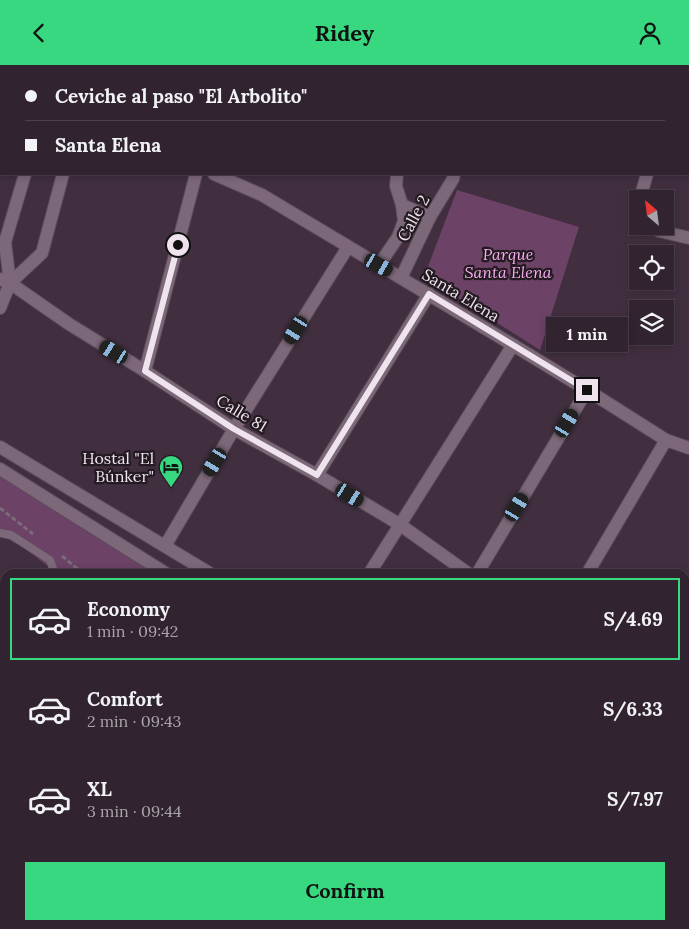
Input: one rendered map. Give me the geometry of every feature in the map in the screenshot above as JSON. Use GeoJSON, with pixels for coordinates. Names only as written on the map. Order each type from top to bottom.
{"type":"FeatureCollection","features":[{"type":"Feature","properties":{"kind":"street"},"geometry":{"type":"LineString","coordinates":[[0,308],[5,281],[5,241],[25,175]]}},
{"type":"Feature","properties":{"kind":"street"},"geometry":{"type":"LineString","coordinates":[[5,281],[42,253],[63,175]]}},
{"type":"Feature","properties":{"kind":"street"},"geometry":{"type":"LineString","coordinates":[[145,371],[196,175]]}},
{"type":"Feature","properties":{"kind":"street","name":"Santa Elena"},"geometry":{"type":"LineString","coordinates":[[216,175],[262,195],[429,294],[666,440],[689,448]]}},
{"type":"Feature","properties":{"kind":"street","name":"Calle 2"},"geometry":{"type":"LineString","coordinates":[[379,265],[398,237],[404,221],[402,205],[396,186],[398,175]]}},
{"type":"Feature","properties":{"kind":"street","name":"Calle 2"},"geometry":{"type":"LineString","coordinates":[[401,278],[430,217],[454,175]]}},
{"type":"Feature","properties":{"kind":"street"},"geometry":{"type":"LineString","coordinates":[[643,190],[648,175]]}},
{"type":"Feature","properties":{"kind":"street"},"geometry":{"type":"LineString","coordinates":[[402,205],[430,217]]}},
{"type":"Feature","properties":{"kind":"street"},"geometry":{"type":"LineString","coordinates":[[674,235],[689,238]]}},
{"type":"Feature","properties":{"kind":"street"},"geometry":{"type":"LineString","coordinates":[[165,546],[234,429],[348,247]]}},
{"type":"Feature","properties":{"kind":"street","name":"Calle 81"},"geometry":{"type":"LineString","coordinates":[[5,281],[234,429],[317,475],[399,524],[462,569]]}},
{"type":"Feature","properties":{"kind":"street"},"geometry":{"type":"LineString","coordinates":[[317,475],[429,294]]}},
{"type":"Feature","properties":{"kind":"street"},"geometry":{"type":"LineString","coordinates":[[372,569],[513,345]]}},
{"type":"Feature","properties":{"kind":"street"},"geometry":{"type":"LineString","coordinates":[[480,569],[587,390]]}},
{"type":"Feature","properties":{"kind":"street"},"geometry":{"type":"LineString","coordinates":[[590,569],[666,440]]}},
{"type":"Feature","properties":{"kind":"street"},"geometry":{"type":"LineString","coordinates":[[0,447],[203,569]]}},
{"type":"Feature","properties":{"kind":"street"},"geometry":{"type":"LineString","coordinates":[[0,469],[159,569]]}},
{"type":"Feature","properties":{"kind":"lane"},"geometry":{"type":"LineString","coordinates":[[0,533],[11,535],[50,560],[53,569]]}},
{"type":"Feature","properties":{"kind":"green space","name":"Parque Santa Elena"},"geometry":{"type":"Polygon","coordinates":[[[457,190],[579,227],[540,350],[424,277],[457,190]]]}},
{"type":"Feature","properties":{"kind":"green space"},"geometry":{"type":"Polygon","coordinates":[[[0,468],[164,569],[51,569],[22,547],[0,536],[0,468]]]}},
{"type":"Feature","properties":{"kind":"place","name":"Hostal \"El Búnker\""},"geometry":{"type":"Point","coordinates":[171,488]}},
{"type":"Feature","properties":{"kind":"route"},"geometry":{"type":"LineString","coordinates":[[178,245],[145,371],[234,429],[317,475],[429,294],[587,390]]}}]}
